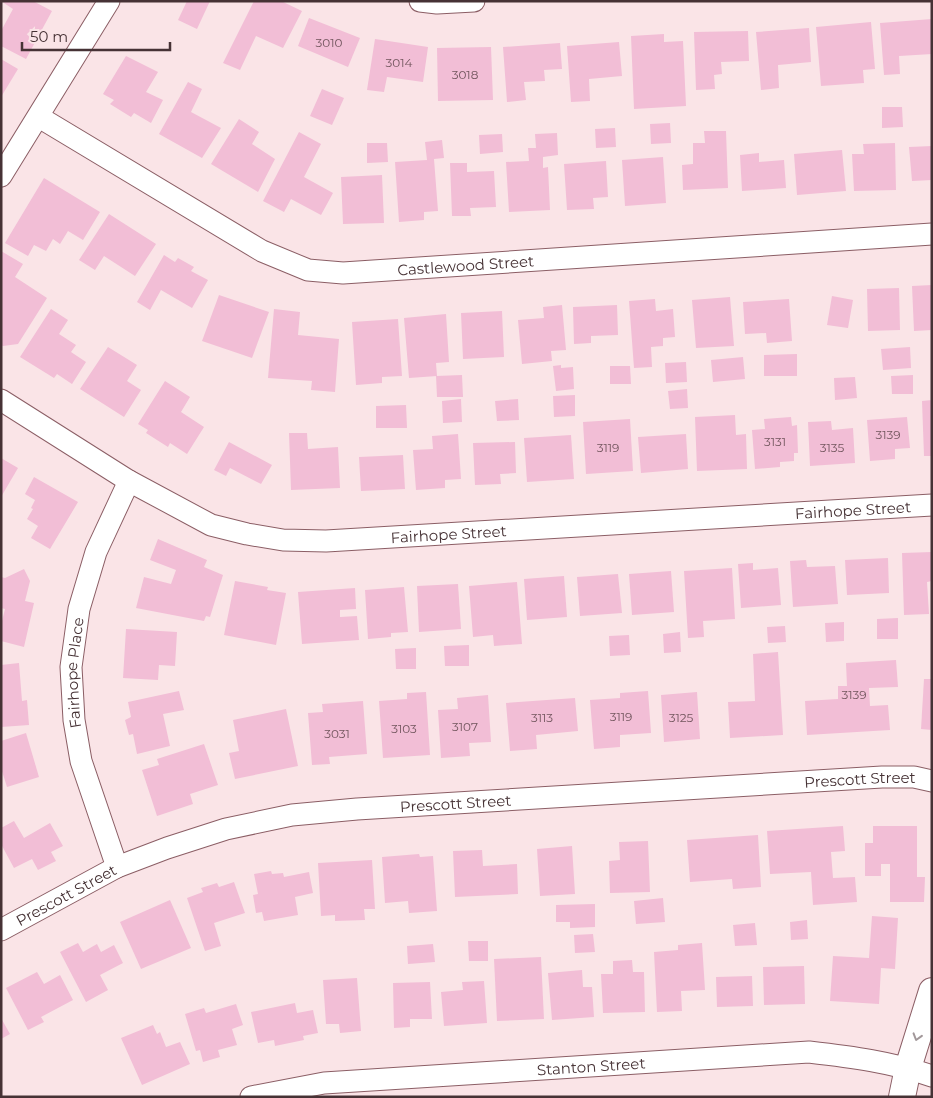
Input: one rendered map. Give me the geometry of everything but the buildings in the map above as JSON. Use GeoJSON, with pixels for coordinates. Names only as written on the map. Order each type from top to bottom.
{"type":"FeatureCollection","features":[{"type":"Feature","properties":{"kind":"main road"},"geometry":{"type":"LineString","coordinates":[[902,1097],[920,1072],[932,991]]}},
{"type":"Feature","properties":{"kind":"street"},"geometry":{"type":"LineString","coordinates":[[1,176],[109,1]]}},
{"type":"Feature","properties":{"kind":"street"},"geometry":{"type":"LineString","coordinates":[[420,1],[437,4],[474,1]]}},
{"type":"Feature","properties":{"kind":"street","name":"Castlewood Street"},"geometry":{"type":"LineString","coordinates":[[39,117],[262,251],[308,270],[344,273],[932,234]]}},
{"type":"Feature","properties":{"kind":"street","name":"Fairhope Street"},"geometry":{"type":"LineString","coordinates":[[1,400],[129,481],[211,525],[246,534],[283,540],[336,541],[932,505]]}},
{"type":"Feature","properties":{"kind":"street","name":"Fairhope Place"},"geometry":{"type":"LineString","coordinates":[[117,867],[81,761],[74,720],[71,667],[79,609],[96,552],[129,481]]}},
{"type":"Feature","properties":{"kind":"street","name":"Prescott Street"},"geometry":{"type":"LineString","coordinates":[[1,930],[117,867],[226,829],[292,815],[357,809],[882,776],[932,781]]}},
{"type":"Feature","properties":{"kind":"street","name":"Stanton Street"},"geometry":{"type":"LineString","coordinates":[[251,1097],[324,1083],[809,1052],[864,1058],[920,1072]]}}]}
